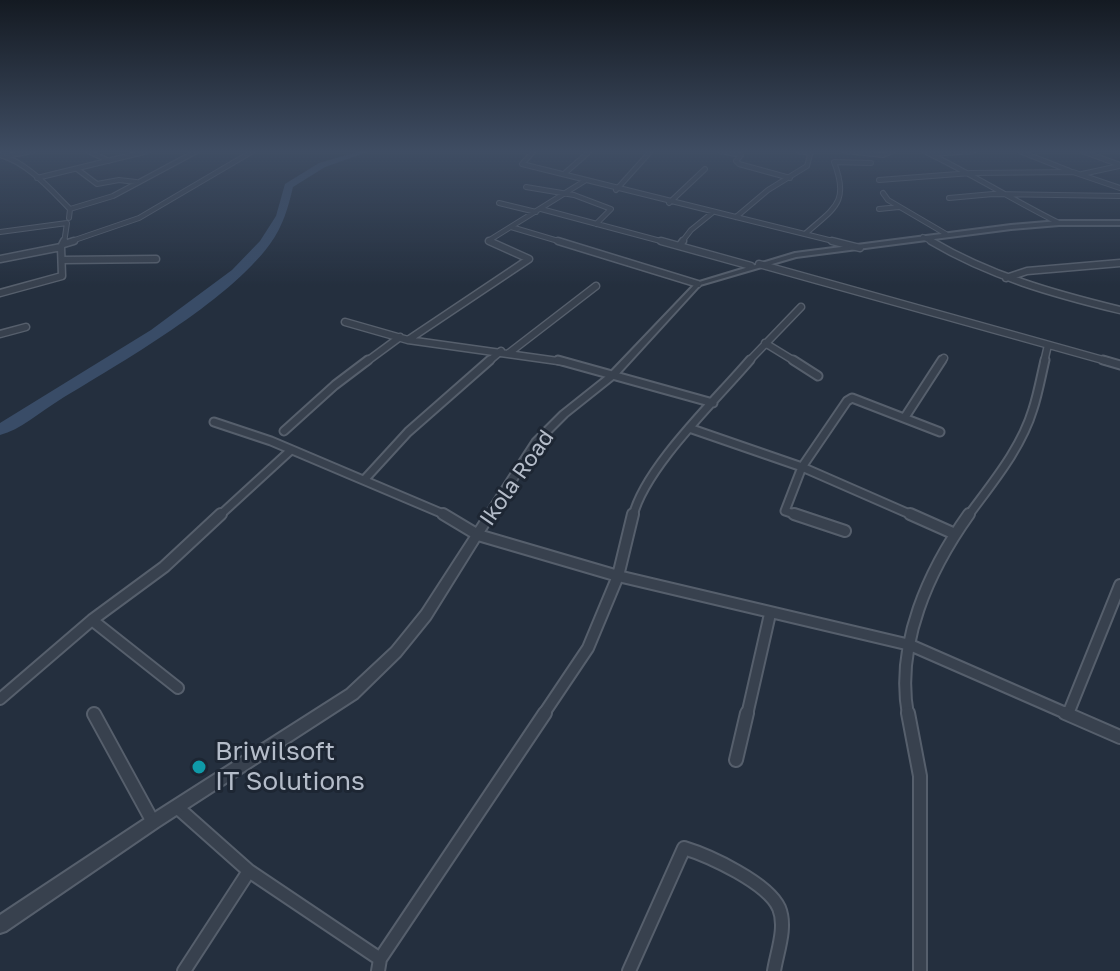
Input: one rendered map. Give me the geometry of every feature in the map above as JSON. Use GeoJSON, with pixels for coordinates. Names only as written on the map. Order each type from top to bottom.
{"type":"FeatureCollection","features":[{"type":"Feature","properties":{"kind":"street"},"geometry":{"type":"LineString","coordinates":[[56,196],[70,209]]}},
{"type":"Feature","properties":{"kind":"street"},"geometry":{"type":"LineString","coordinates":[[70,209],[112,196]]}},
{"type":"Feature","properties":{"kind":"street"},"geometry":{"type":"LineString","coordinates":[[0,259],[116,230],[178,196]]}},
{"type":"Feature","properties":{"kind":"street"},"geometry":{"type":"LineString","coordinates":[[284,431],[335,385],[529,259],[487,242],[561,196]]}},
{"type":"Feature","properties":{"kind":"street"},"geometry":{"type":"LineString","coordinates":[[572,196],[611,209],[596,224]]}},
{"type":"Feature","properties":{"kind":"street"},"geometry":{"type":"LineString","coordinates":[[642,196],[860,248]]}},
{"type":"Feature","properties":{"kind":"street"},"geometry":{"type":"LineString","coordinates":[[669,203],[676,196]]}},
{"type":"Feature","properties":{"kind":"street"},"geometry":{"type":"LineString","coordinates":[[736,217],[761,196]]}},
{"type":"Feature","properties":{"kind":"street"},"geometry":{"type":"LineString","coordinates":[[805,234],[839,203],[840,196]]}},
{"type":"Feature","properties":{"kind":"street"},"geometry":{"type":"LineString","coordinates":[[887,196],[946,234]]}},
{"type":"Feature","properties":{"kind":"street"},"geometry":{"type":"LineString","coordinates":[[949,198],[980,196]]}},
{"type":"Feature","properties":{"kind":"street"},"geometry":{"type":"LineString","coordinates":[[1007,196],[1059,223]]}},
{"type":"Feature","properties":{"kind":"street"},"geometry":{"type":"LineString","coordinates":[[499,203],[680,245],[1120,365]]}},
{"type":"Feature","properties":{"kind":"street"},"geometry":{"type":"LineString","coordinates":[[879,209],[900,207]]}},
{"type":"Feature","properties":{"kind":"street"},"geometry":{"type":"LineString","coordinates":[[69,218],[70,209]]}},
{"type":"Feature","properties":{"kind":"street"},"geometry":{"type":"LineString","coordinates":[[680,245],[691,230],[712,213]]}},
{"type":"Feature","properties":{"kind":"street"},"geometry":{"type":"LineString","coordinates":[[0,232],[65,222],[61,277],[0,293]]}},
{"type":"Feature","properties":{"kind":"street","name":"Ikola Road"},"geometry":{"type":"LineString","coordinates":[[0,925],[352,694],[409,638],[536,442],[564,414],[613,375],[698,284],[795,255],[946,234],[1059,223],[1120,223]]}},
{"type":"Feature","properties":{"kind":"street"},"geometry":{"type":"LineString","coordinates":[[511,227],[698,284]]}},
{"type":"Feature","properties":{"kind":"street"},"geometry":{"type":"LineString","coordinates":[[923,237],[962,261],[1005,278],[1120,310]]}},
{"type":"Feature","properties":{"kind":"street"},"geometry":{"type":"LineString","coordinates":[[63,260],[156,259]]}},
{"type":"Feature","properties":{"kind":"street"},"geometry":{"type":"LineString","coordinates":[[1005,278],[1027,271],[1120,263]]}},
{"type":"Feature","properties":{"kind":"street"},"geometry":{"type":"LineString","coordinates":[[364,480],[408,432],[505,352],[596,286]]}},
{"type":"Feature","properties":{"kind":"street"},"geometry":{"type":"LineString","coordinates":[[178,808],[249,871],[379,965],[588,648],[618,576],[636,502],[653,473],[689,428],[801,307]]}},
{"type":"Feature","properties":{"kind":"street"},"geometry":{"type":"LineString","coordinates":[[345,322],[404,338],[557,360],[713,403]]}},
{"type":"Feature","properties":{"kind":"street"},"geometry":{"type":"LineString","coordinates":[[0,334],[26,327]]}},
{"type":"Feature","properties":{"kind":"street"},"geometry":{"type":"LineString","coordinates":[[765,343],[818,376]]}},
{"type":"Feature","properties":{"kind":"street"},"geometry":{"type":"LineString","coordinates":[[920,971],[920,776],[904,673],[929,579],[955,534],[1011,456],[1024,431],[1033,411],[1048,345]]}},
{"type":"Feature","properties":{"kind":"street"},"geometry":{"type":"LineString","coordinates":[[905,417],[944,358]]}},
{"type":"Feature","properties":{"kind":"street"},"geometry":{"type":"LineString","coordinates":[[845,531],[786,512],[802,467],[852,398],[940,432]]}},
{"type":"Feature","properties":{"kind":"street"},"geometry":{"type":"LineString","coordinates":[[214,422],[364,480],[457,520],[478,535],[618,576],[910,645],[1120,737]]}},
{"type":"Feature","properties":{"kind":"street"},"geometry":{"type":"LineString","coordinates":[[689,428],[802,467],[955,534]]}},
{"type":"Feature","properties":{"kind":"street"},"geometry":{"type":"LineString","coordinates":[[0,699],[92,620],[164,567],[291,450]]}},
{"type":"Feature","properties":{"kind":"street"},"geometry":{"type":"LineString","coordinates":[[1068,714],[1120,585]]}},
{"type":"Feature","properties":{"kind":"street"},"geometry":{"type":"LineString","coordinates":[[736,760],[770,614]]}},
{"type":"Feature","properties":{"kind":"street"},"geometry":{"type":"LineString","coordinates":[[92,620],[178,688]]}},
{"type":"Feature","properties":{"kind":"street"},"geometry":{"type":"LineString","coordinates":[[94,714],[153,822]]}},
{"type":"Feature","properties":{"kind":"street"},"geometry":{"type":"LineString","coordinates":[[629,971],[684,848],[699,851],[778,904],[782,918],[774,971]]}},
{"type":"Feature","properties":{"kind":"street"},"geometry":{"type":"LineString","coordinates":[[184,971],[249,871]]}},
{"type":"Feature","properties":{"kind":"waterway"},"geometry":{"type":"LineString","coordinates":[[0,430],[199,303],[264,243],[281,216],[286,196]]}},
{"type":"Feature","properties":{"kind":"place","name":"Briwilsoft IT Solutions"},"geometry":{"type":"Point","coordinates":[199,767]}}]}
